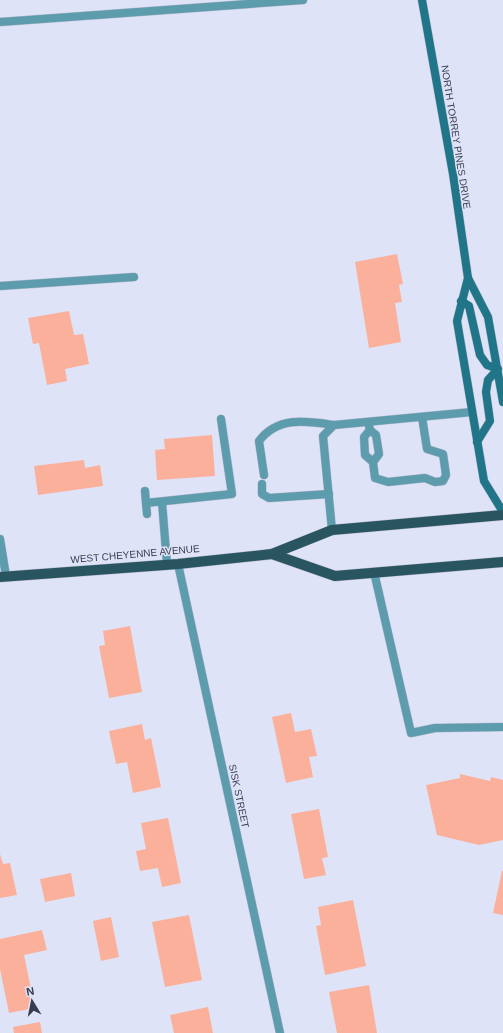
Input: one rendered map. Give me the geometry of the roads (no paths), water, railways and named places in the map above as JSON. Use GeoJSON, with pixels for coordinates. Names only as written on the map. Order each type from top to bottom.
{"type":"FeatureCollection","features":[{"type":"Feature","properties":{"kind":"main road","name":"NORTH TORREY PINES DRIVE"},"geometry":{"type":"LineString","coordinates":[[422,0],[453,174],[468,278],[488,317],[500,369],[503,402]]}},
{"type":"Feature","properties":{"kind":"main road","name":"NORTH TORREY PINES DRIVE"},"geometry":{"type":"LineString","coordinates":[[468,278],[457,321],[484,481],[503,514]]}},
{"type":"Feature","properties":{"kind":"main road"},"geometry":{"type":"LineString","coordinates":[[461,301],[469,306],[480,355],[487,365],[500,369]]}},
{"type":"Feature","properties":{"kind":"main road"},"geometry":{"type":"LineString","coordinates":[[477,442],[490,421],[486,392],[488,380],[500,369]]}},
{"type":"Feature","properties":{"kind":"main road","name":"WEST CHEYENNE AVENUE"},"geometry":{"type":"LineString","coordinates":[[3,577],[178,564],[272,554],[332,530],[503,514]]}},
{"type":"Feature","properties":{"kind":"main road","name":"WEST CHEYENNE AVENUE"},"geometry":{"type":"LineString","coordinates":[[272,554],[335,576],[503,562]]}},
{"type":"Feature","properties":{"kind":"street"},"geometry":{"type":"LineString","coordinates":[[0,22],[303,0]]}},
{"type":"Feature","properties":{"kind":"street"},"geometry":{"type":"LineString","coordinates":[[0,286],[134,277]]}},
{"type":"Feature","properties":{"kind":"street"},"geometry":{"type":"LineString","coordinates":[[264,475],[259,441],[265,433],[285,423],[303,420],[334,425],[369,426],[422,417],[472,412]]}},
{"type":"Feature","properties":{"kind":"street"},"geometry":{"type":"LineString","coordinates":[[369,426],[364,437],[366,455],[373,462],[375,478],[388,482],[425,478],[435,482],[443,481],[446,475],[443,454],[426,449],[422,417]]}},
{"type":"Feature","properties":{"kind":"street"},"geometry":{"type":"LineString","coordinates":[[146,503],[232,494],[221,419]]}},
{"type":"Feature","properties":{"kind":"street"},"geometry":{"type":"LineString","coordinates":[[332,530],[323,436],[334,425]]}},
{"type":"Feature","properties":{"kind":"street"},"geometry":{"type":"LineString","coordinates":[[369,426],[376,435],[379,454],[373,462]]}},
{"type":"Feature","properties":{"kind":"street"},"geometry":{"type":"LineString","coordinates":[[262,484],[262,494],[269,498],[329,494]]}},
{"type":"Feature","properties":{"kind":"street"},"geometry":{"type":"LineString","coordinates":[[145,491],[147,514]]}},
{"type":"Feature","properties":{"kind":"street"},"geometry":{"type":"LineString","coordinates":[[162,502],[166,564]]}},
{"type":"Feature","properties":{"kind":"street"},"geometry":{"type":"LineString","coordinates":[[0,539],[3,577]]}},
{"type":"Feature","properties":{"kind":"street","name":"SISK STREET"},"geometry":{"type":"LineString","coordinates":[[178,564],[280,1033]]}},
{"type":"Feature","properties":{"kind":"street"},"geometry":{"type":"LineString","coordinates":[[374,572],[411,733],[435,728],[503,727]]}}]}
